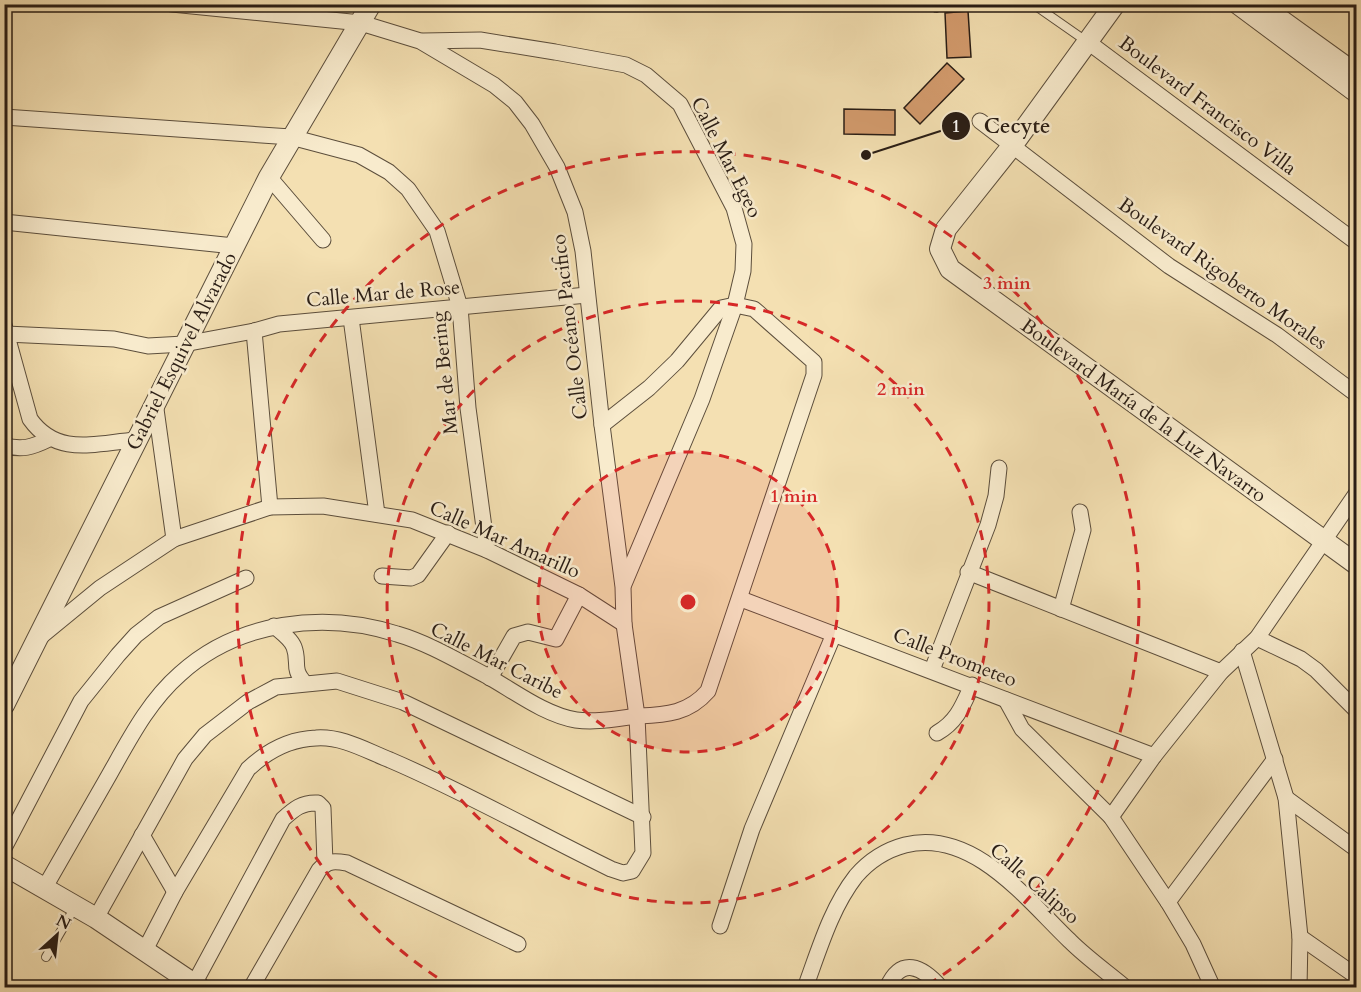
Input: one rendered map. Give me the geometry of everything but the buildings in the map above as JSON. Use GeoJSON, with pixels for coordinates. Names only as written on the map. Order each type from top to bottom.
{"type":"FeatureCollection","features":[{"type":"Feature","properties":{"kind":"street","name":"Calle Océano Pacifico"},"geometry":{"type":"LineString","coordinates":[[172,4],[361,23],[420,41],[494,85],[515,102],[532,124],[557,167],[575,212],[583,251],[623,587],[624,624],[637,716],[644,817],[643,853],[632,872],[623,873],[415,771],[347,742],[317,737],[292,741],[265,753],[248,769],[175,892]]}},
{"type":"Feature","properties":{"kind":"street","name":"Gabriel Esquivel Alvarado"},"geometry":{"type":"LineString","coordinates":[[4,705],[269,177],[371,4]]}},
{"type":"Feature","properties":{"kind":"street"},"geometry":{"type":"LineString","coordinates":[[1012,146],[1114,4]]}},
{"type":"Feature","properties":{"kind":"street"},"geometry":{"type":"LineString","coordinates":[[1238,4],[1356,92]]}},
{"type":"Feature","properties":{"kind":"street"},"geometry":{"type":"LineString","coordinates":[[1263,4],[1356,71]]}},
{"type":"Feature","properties":{"kind":"street","name":"Calle Mar Egeo"},"geometry":{"type":"LineString","coordinates":[[420,41],[480,40],[626,65],[665,89],[680,104],[734,208],[744,244],[743,271],[735,305],[702,399],[623,587]]}},
{"type":"Feature","properties":{"kind":"street","name":"Boulevard Francisco Villa"},"geometry":{"type":"LineString","coordinates":[[1088,42],[1356,242]]}},
{"type":"Feature","properties":{"kind":"street","name":"Mar de Bering"},"geometry":{"type":"LineString","coordinates":[[4,117],[291,137],[359,155],[389,172],[408,189],[437,231],[460,307],[468,408],[487,550]]}},
{"type":"Feature","properties":{"kind":"street","name":"Boulevard Rigoberto Morales"},"geometry":{"type":"LineString","coordinates":[[980,122],[1169,266],[1276,335],[1356,394]]}},
{"type":"Feature","properties":{"kind":"street","name":"Boulevard María de la Luz Navarro"},"geometry":{"type":"LineString","coordinates":[[1012,146],[946,229],[940,249],[950,269],[1356,564]]}},
{"type":"Feature","properties":{"kind":"street"},"geometry":{"type":"LineString","coordinates":[[269,177],[323,240]]}},
{"type":"Feature","properties":{"kind":"street"},"geometry":{"type":"LineString","coordinates":[[4,222],[234,246]]}},
{"type":"Feature","properties":{"kind":"street","name":"Calle Mar de Rose"},"geometry":{"type":"LineString","coordinates":[[5,330],[114,339],[148,346],[184,344],[254,332],[279,324],[587,295]]}},
{"type":"Feature","properties":{"kind":"street"},"geometry":{"type":"LineString","coordinates":[[602,425],[677,361],[721,308],[735,305]]}},
{"type":"Feature","properties":{"kind":"street","name":"Calle Mar Caribe"},"geometry":{"type":"LineString","coordinates":[[45,887],[141,719],[161,693],[181,672],[212,652],[242,636],[274,626],[297,622],[364,625],[399,634],[564,717],[604,720],[666,715],[697,704],[708,692],[741,599],[814,375],[814,362],[754,309],[735,305]]}},
{"type":"Feature","properties":{"kind":"street"},"geometry":{"type":"LineString","coordinates":[[351,318],[377,514]]}},
{"type":"Feature","properties":{"kind":"street"},"geometry":{"type":"LineString","coordinates":[[5,330],[30,419],[49,439],[65,444],[136,440]]}},
{"type":"Feature","properties":{"kind":"street"},"geometry":{"type":"LineString","coordinates":[[254,332],[270,507]]}},
{"type":"Feature","properties":{"kind":"street"},"geometry":{"type":"LineString","coordinates":[[156,402],[174,539]]}},
{"type":"Feature","properties":{"kind":"street"},"geometry":{"type":"LineString","coordinates":[[4,445],[14,448],[32,447],[49,439]]}},
{"type":"Feature","properties":{"kind":"street"},"geometry":{"type":"LineString","coordinates":[[932,670],[988,525],[996,496],[999,468]]}},
{"type":"Feature","properties":{"kind":"street"},"geometry":{"type":"LineString","coordinates":[[1111,817],[1154,756],[1221,672],[1257,638],[1326,542],[1356,494]]}},
{"type":"Feature","properties":{"kind":"street","name":"Calle Mar Amarillo"},"geometry":{"type":"LineString","coordinates":[[39,638],[100,588],[174,539],[270,507],[323,506],[412,520],[487,550],[579,595],[624,624]]}},
{"type":"Feature","properties":{"kind":"street"},"geometry":{"type":"LineString","coordinates":[[1061,609],[1083,530],[1080,512]]}},
{"type":"Feature","properties":{"kind":"street"},"geometry":{"type":"LineString","coordinates":[[382,576],[411,578],[418,575],[448,533]]}},
{"type":"Feature","properties":{"kind":"street"},"geometry":{"type":"LineString","coordinates":[[968,572],[1221,672]]}},
{"type":"Feature","properties":{"kind":"street"},"geometry":{"type":"LineString","coordinates":[[4,848],[81,701],[118,655],[136,635],[159,617],[246,578]]}},
{"type":"Feature","properties":{"kind":"street"},"geometry":{"type":"LineString","coordinates":[[490,678],[514,636],[528,632],[556,639],[579,595]]}},
{"type":"Feature","properties":{"kind":"street","name":"Calle Prometeo"},"geometry":{"type":"LineString","coordinates":[[741,599],[1154,756]]}},
{"type":"Feature","properties":{"kind":"street"},"geometry":{"type":"LineString","coordinates":[[274,626],[294,645],[295,667],[305,683]]}},
{"type":"Feature","properties":{"kind":"street"},"geometry":{"type":"LineString","coordinates":[[720,926],[752,829],[834,634]]}},
{"type":"Feature","properties":{"kind":"street"},"geometry":{"type":"LineString","coordinates":[[1257,638],[1301,659],[1316,670],[1356,710]]}},
{"type":"Feature","properties":{"kind":"street"},"geometry":{"type":"LineString","coordinates":[[1242,651],[1286,798],[1300,937],[1299,987]]}},
{"type":"Feature","properties":{"kind":"street"},"geometry":{"type":"LineString","coordinates":[[96,918],[185,759],[205,735],[248,702],[276,687],[337,681],[403,702],[644,817]]}},
{"type":"Feature","properties":{"kind":"street"},"geometry":{"type":"LineString","coordinates":[[937,733],[949,726],[957,716],[972,685]]}},
{"type":"Feature","properties":{"kind":"street"},"geometry":{"type":"LineString","coordinates":[[1006,700],[1022,729],[1111,817],[1168,902],[1193,944],[1213,987]]}},
{"type":"Feature","properties":{"kind":"street"},"geometry":{"type":"LineString","coordinates":[[1168,902],[1275,759]]}},
{"type":"Feature","properties":{"kind":"street"},"geometry":{"type":"LineString","coordinates":[[1286,798],[1356,849]]}},
{"type":"Feature","properties":{"kind":"street"},"geometry":{"type":"LineString","coordinates":[[4,866],[45,887],[96,918],[197,986],[283,819],[295,808],[308,802],[318,802],[322,808],[325,863],[251,987]]}},
{"type":"Feature","properties":{"kind":"street"},"geometry":{"type":"LineString","coordinates":[[142,835],[175,892],[145,950]]}},
{"type":"Feature","properties":{"kind":"street","name":"Calle Calipso"},"geometry":{"type":"LineString","coordinates":[[805,987],[826,930],[856,877],[880,856],[894,848],[919,842],[946,844],[972,855],[1001,876],[1074,945],[1126,987]]}},
{"type":"Feature","properties":{"kind":"street"},"geometry":{"type":"LineString","coordinates":[[325,863],[347,862],[518,944]]}},
{"type":"Feature","properties":{"kind":"street"},"geometry":{"type":"LineString","coordinates":[[1300,937],[1356,976]]}},
{"type":"Feature","properties":{"kind":"street"},"geometry":{"type":"LineString","coordinates":[[887,987],[899,970],[910,967],[926,973],[941,987]]}},
{"type":"Feature","properties":{"kind":"lane","name":"Boulevard Francisco Villa"},"geometry":{"type":"LineString","coordinates":[[1033,4],[1088,42]]}},
{"type":"Feature","properties":{"kind":"lane"},"geometry":{"type":"LineString","coordinates":[[46,957],[75,905]]}},
{"type":"Feature","properties":{"kind":"place","name":"Cecyte"},"geometry":{"type":"Point","coordinates":[866,155]}}]}
